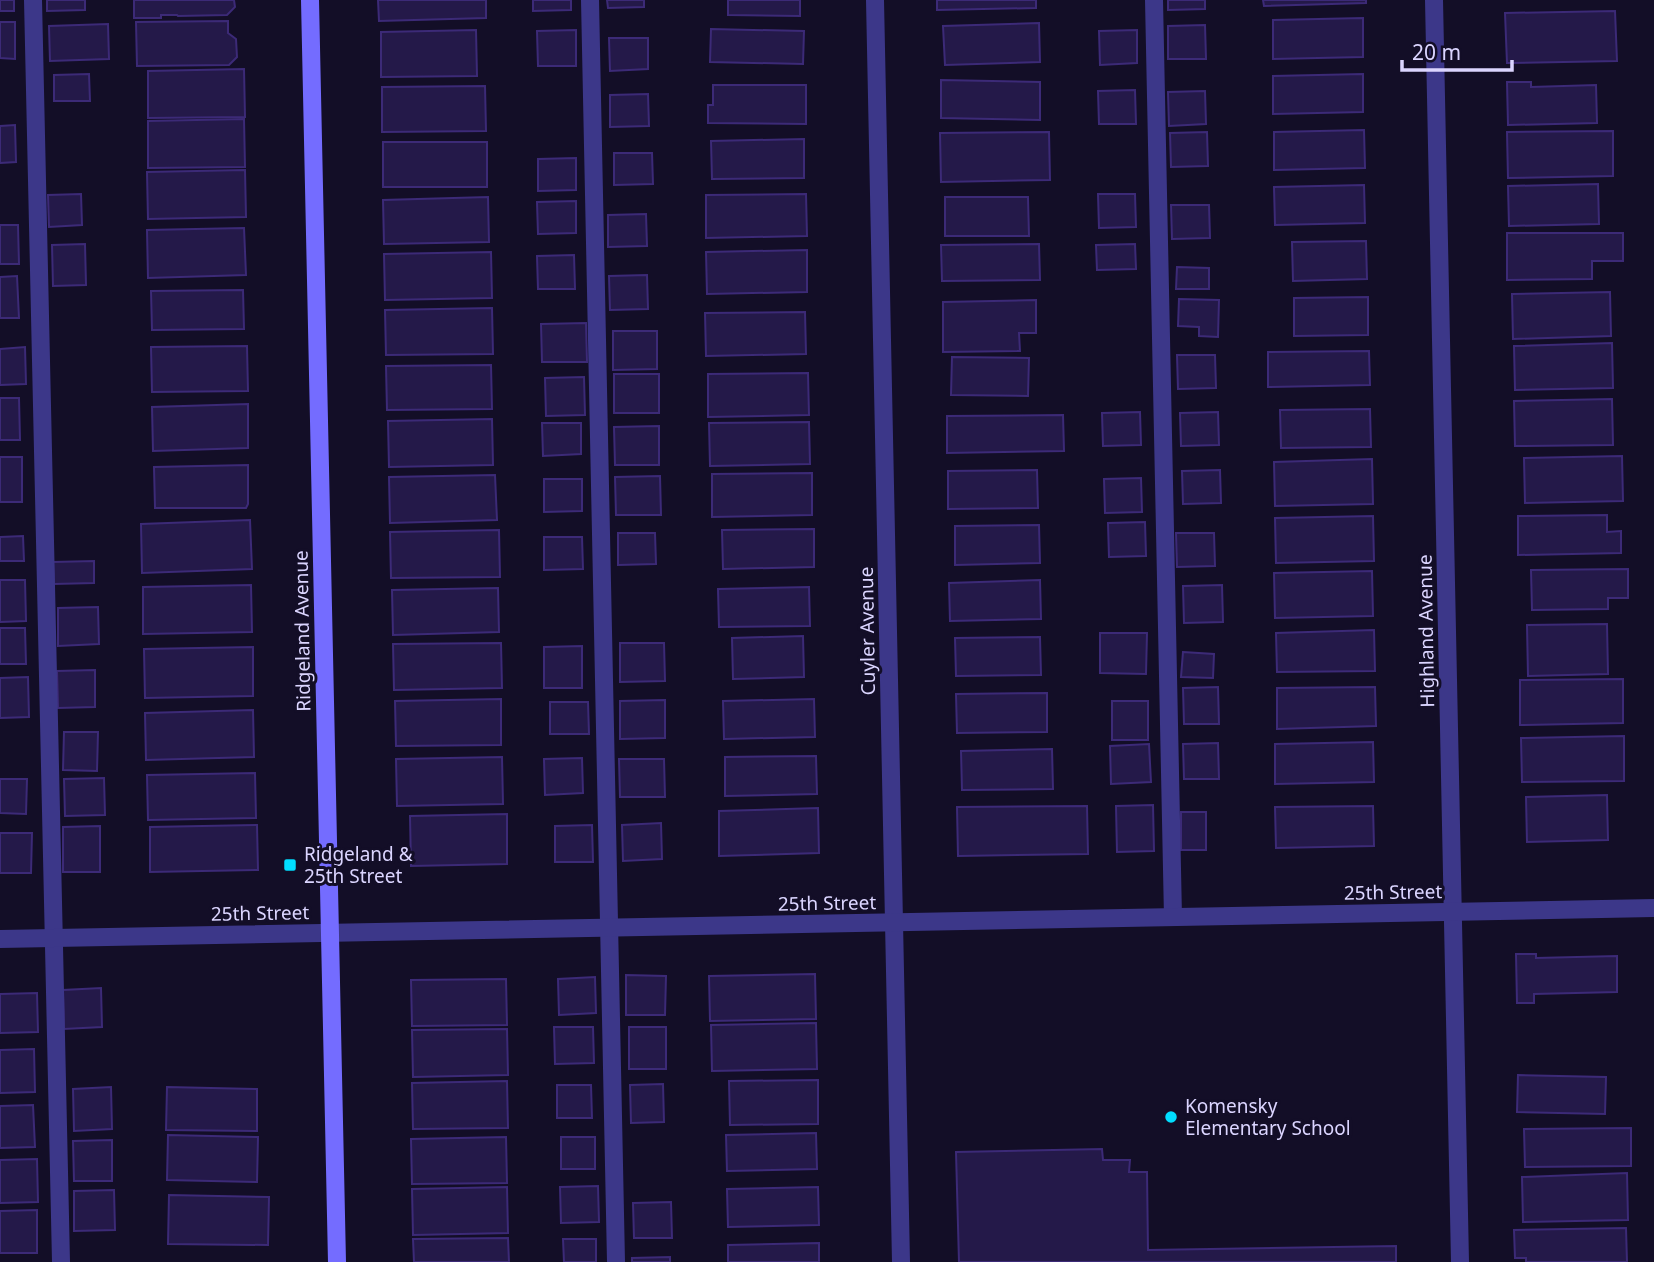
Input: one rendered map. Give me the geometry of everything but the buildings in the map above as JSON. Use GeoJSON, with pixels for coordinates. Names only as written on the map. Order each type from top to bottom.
{"type":"FeatureCollection","features":[{"type":"Feature","properties":{"kind":"street"},"geometry":{"type":"LineString","coordinates":[[33,0],[61,1262]]}},
{"type":"Feature","properties":{"kind":"street","name":"Ridgeland Avenue"},"geometry":{"type":"LineString","coordinates":[[310,0],[337,1262]]}},
{"type":"Feature","properties":{"kind":"street"},"geometry":{"type":"LineString","coordinates":[[590,0],[616,1262]]}},
{"type":"Feature","properties":{"kind":"street","name":"Cuyler Avenue"},"geometry":{"type":"LineString","coordinates":[[875,0],[901,1262]]}},
{"type":"Feature","properties":{"kind":"street"},"geometry":{"type":"LineString","coordinates":[[1154,0],[1173,918]]}},
{"type":"Feature","properties":{"kind":"street","name":"Highland Avenue"},"geometry":{"type":"LineString","coordinates":[[1434,0],[1460,1262]]}},
{"type":"Feature","properties":{"kind":"street","name":"25th Street"},"geometry":{"type":"LineString","coordinates":[[0,939],[1654,908]]}},
{"type":"Feature","properties":{"kind":"place","name":"Ridgeland & 25th Street"},"geometry":{"type":"Point","coordinates":[290,865]}},
{"type":"Feature","properties":{"kind":"place","name":"Komensky Elementary School"},"geometry":{"type":"Point","coordinates":[1171,1117]}}]}
